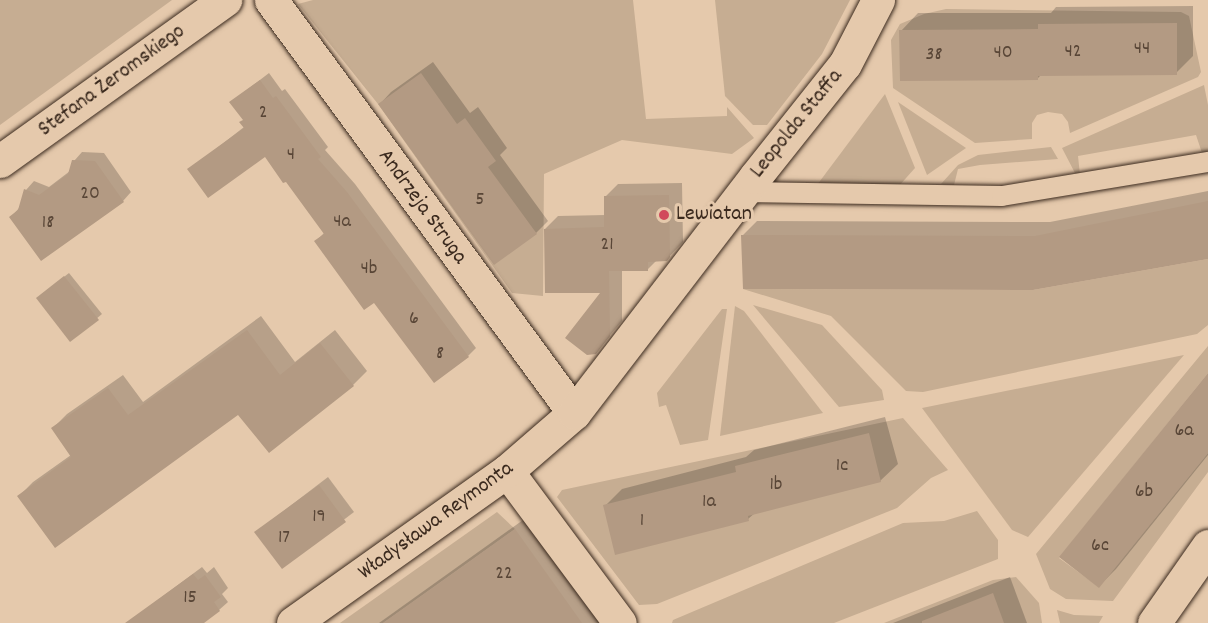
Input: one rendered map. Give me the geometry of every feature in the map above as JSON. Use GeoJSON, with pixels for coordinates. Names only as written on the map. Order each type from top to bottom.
{"type":"FeatureCollection","features":[{"type":"Feature","properties":{"kind":"street","name":"Stefana Żeromskiego"},"geometry":{"type":"LineString","coordinates":[[0,161],[225,0]]}},
{"type":"Feature","properties":{"kind":"street","name":"Andrzeja Struga"},"geometry":{"type":"LineString","coordinates":[[271,0],[574,413]]}},
{"type":"Feature","properties":{"kind":"street","name":"Leopolda Staffa"},"geometry":{"type":"LineString","coordinates":[[574,413],[743,192],[846,64],[878,0]]}},
{"type":"Feature","properties":{"kind":"street","name":"Władysława Reymonta"},"geometry":{"type":"LineString","coordinates":[[293,623],[507,471],[574,413]]}},
{"type":"Feature","properties":{"kind":"street"},"geometry":{"type":"LineString","coordinates":[[507,471],[620,623]]}},
{"type":"Feature","properties":{"kind":"street"},"geometry":{"type":"LineString","coordinates":[[1154,623],[1208,546]]}},
{"type":"Feature","properties":{"kind":"lane"},"geometry":{"type":"LineString","coordinates":[[743,192],[1002,196],[1208,162]]}},
{"type":"Feature","properties":{"kind":"shaded area"},"geometry":{"type":"Polygon","coordinates":[[[0,0],[172,0],[0,125],[0,0]]]}},
{"type":"Feature","properties":{"kind":"shaded area"},"geometry":{"type":"Polygon","coordinates":[[[313,0],[633,0],[646,119],[727,116],[727,107],[754,138],[732,154],[622,140],[544,174],[543,296],[512,293],[378,104],[298,4],[313,0]]]}},
{"type":"Feature","properties":{"kind":"shaded area"},"geometry":{"type":"Polygon","coordinates":[[[715,0],[850,0],[822,54],[767,125],[753,125],[725,96],[715,0]]]}},
{"type":"Feature","properties":{"kind":"shaded area"},"geometry":{"type":"Polygon","coordinates":[[[946,9],[1181,12],[1189,16],[1201,72],[1198,77],[1070,133],[1068,122],[1062,114],[1048,112],[1037,115],[1032,123],[1032,139],[975,143],[893,88],[891,40],[900,24],[924,14],[946,9]]]}},
{"type":"Feature","properties":{"kind":"shaded area"},"geometry":{"type":"Polygon","coordinates":[[[1204,85],[1208,105],[1208,152],[1202,153],[1196,135],[1078,156],[1080,175],[1076,175],[1062,148],[1204,85]]]}},
{"type":"Feature","properties":{"kind":"shaded area"},"geometry":{"type":"Polygon","coordinates":[[[885,94],[915,168],[898,187],[817,185],[885,94]]]}},
{"type":"Feature","properties":{"kind":"shaded area"},"geometry":{"type":"Polygon","coordinates":[[[898,102],[966,148],[927,175],[898,102]]]}},
{"type":"Feature","properties":{"kind":"shaded area"},"geometry":{"type":"Polygon","coordinates":[[[1051,147],[1058,159],[958,169],[954,185],[941,184],[958,165],[978,155],[1051,147]]]}},
{"type":"Feature","properties":{"kind":"shaded area"},"geometry":{"type":"Polygon","coordinates":[[[1208,259],[1208,325],[1197,334],[923,392],[906,391],[831,316],[743,289],[1033,290],[1208,259]]]}},
{"type":"Feature","properties":{"kind":"shaded area"},"geometry":{"type":"Polygon","coordinates":[[[753,305],[822,325],[882,390],[884,400],[839,407],[753,305]]]}},
{"type":"Feature","properties":{"kind":"shaded area"},"geometry":{"type":"Polygon","coordinates":[[[735,306],[744,311],[823,413],[720,436],[735,306]]]}},
{"type":"Feature","properties":{"kind":"shaded area"},"geometry":{"type":"Polygon","coordinates":[[[722,309],[727,309],[708,440],[680,445],[666,405],[659,407],[657,393],[722,309]]]}},
{"type":"Feature","properties":{"kind":"shaded area"},"geometry":{"type":"Polygon","coordinates":[[[1208,346],[1208,373],[1059,558],[1099,587],[1208,453],[1208,472],[1113,601],[1066,599],[1050,589],[1036,554],[1208,346]]]}},
{"type":"Feature","properties":{"kind":"shaded area"},"geometry":{"type":"Polygon","coordinates":[[[1184,355],[1028,537],[1012,530],[922,408],[1184,355]]]}},
{"type":"Feature","properties":{"kind":"shaded area"},"geometry":{"type":"Polygon","coordinates":[[[903,418],[948,470],[931,478],[897,508],[657,604],[639,605],[557,497],[562,490],[903,418]]]}},
{"type":"Feature","properties":{"kind":"shaded area"},"geometry":{"type":"Polygon","coordinates":[[[977,511],[998,540],[998,559],[834,623],[672,623],[673,620],[903,523],[944,521],[977,511]]]}},
{"type":"Feature","properties":{"kind":"shaded area"},"geometry":{"type":"Polygon","coordinates":[[[497,512],[515,529],[383,623],[340,623],[497,512]]]}},
{"type":"Feature","properties":{"kind":"shaded area"},"geometry":{"type":"Polygon","coordinates":[[[1016,577],[1039,603],[1042,623],[884,623],[993,580],[1016,577]]]}},
{"type":"Feature","properties":{"kind":"shaded area"},"geometry":{"type":"Polygon","coordinates":[[[1057,610],[1074,615],[1103,616],[1099,623],[1060,623],[1057,610]]]}},
{"type":"Feature","properties":{"kind":"building"},"geometry":{"type":"Polygon","coordinates":[[[1177,23],[1177,75],[1038,76],[1038,80],[900,81],[899,30],[1038,29],[1038,24],[1177,23]]]}},
{"type":"Feature","properties":{"kind":"building"},"geometry":{"type":"Polygon","coordinates":[[[421,73],[457,124],[465,118],[496,161],[488,167],[537,234],[494,265],[378,104],[421,73]]]}},
{"type":"Feature","properties":{"kind":"building"},"geometry":{"type":"Polygon","coordinates":[[[260,80],[273,98],[276,96],[321,157],[318,159],[347,192],[469,357],[434,383],[374,303],[364,310],[314,241],[324,234],[265,157],[208,198],[187,169],[244,128],[239,122],[243,120],[229,102],[260,80]]]}},
{"type":"Feature","properties":{"kind":"building"},"geometry":{"type":"Polygon","coordinates":[[[72,160],[95,161],[124,202],[41,261],[9,217],[18,210],[24,189],[39,195],[68,174],[72,160]]]}},
{"type":"Feature","properties":{"kind":"building"},"geometry":{"type":"Polygon","coordinates":[[[669,195],[670,257],[667,261],[648,262],[648,271],[609,271],[610,336],[596,354],[587,355],[565,338],[600,293],[545,293],[544,229],[604,227],[604,196],[669,195]]]}},
{"type":"Feature","properties":{"kind":"building"},"geometry":{"type":"Polygon","coordinates":[[[1208,201],[1208,259],[1033,290],[743,289],[741,235],[1035,236],[1208,201]]]}},
{"type":"Feature","properties":{"kind":"building"},"geometry":{"type":"Polygon","coordinates":[[[64,276],[99,320],[70,342],[36,298],[64,276]]]}},
{"type":"Feature","properties":{"kind":"building"},"geometry":{"type":"Polygon","coordinates":[[[247,330],[280,375],[320,343],[354,386],[269,453],[238,415],[55,548],[17,496],[71,457],[51,428],[108,388],[128,415],[247,330]]]}},
{"type":"Feature","properties":{"kind":"building"},"geometry":{"type":"Polygon","coordinates":[[[1208,373],[1208,453],[1099,588],[1059,557],[1208,373]]]}},
{"type":"Feature","properties":{"kind":"building"},"geometry":{"type":"Polygon","coordinates":[[[869,433],[881,482],[748,516],[749,521],[615,555],[603,505],[736,472],[735,466],[869,433]]]}},
{"type":"Feature","properties":{"kind":"building"},"geometry":{"type":"Polygon","coordinates":[[[319,485],[346,522],[282,569],[254,532],[319,485]]]}},
{"type":"Feature","properties":{"kind":"building"},"geometry":{"type":"Polygon","coordinates":[[[515,529],[582,623],[383,623],[458,570],[515,529]]]}},
{"type":"Feature","properties":{"kind":"building"},"geometry":{"type":"Polygon","coordinates":[[[193,574],[198,580],[205,575],[221,597],[214,602],[220,611],[204,623],[125,623],[193,574]]]}},
{"type":"Feature","properties":{"kind":"building"},"geometry":{"type":"Polygon","coordinates":[[[993,593],[1004,623],[922,623],[922,621],[993,593]]]}},
{"type":"Feature","properties":{"kind":"place","name":"Lewiatan"},"geometry":{"type":"Point","coordinates":[664,215]}}]}
